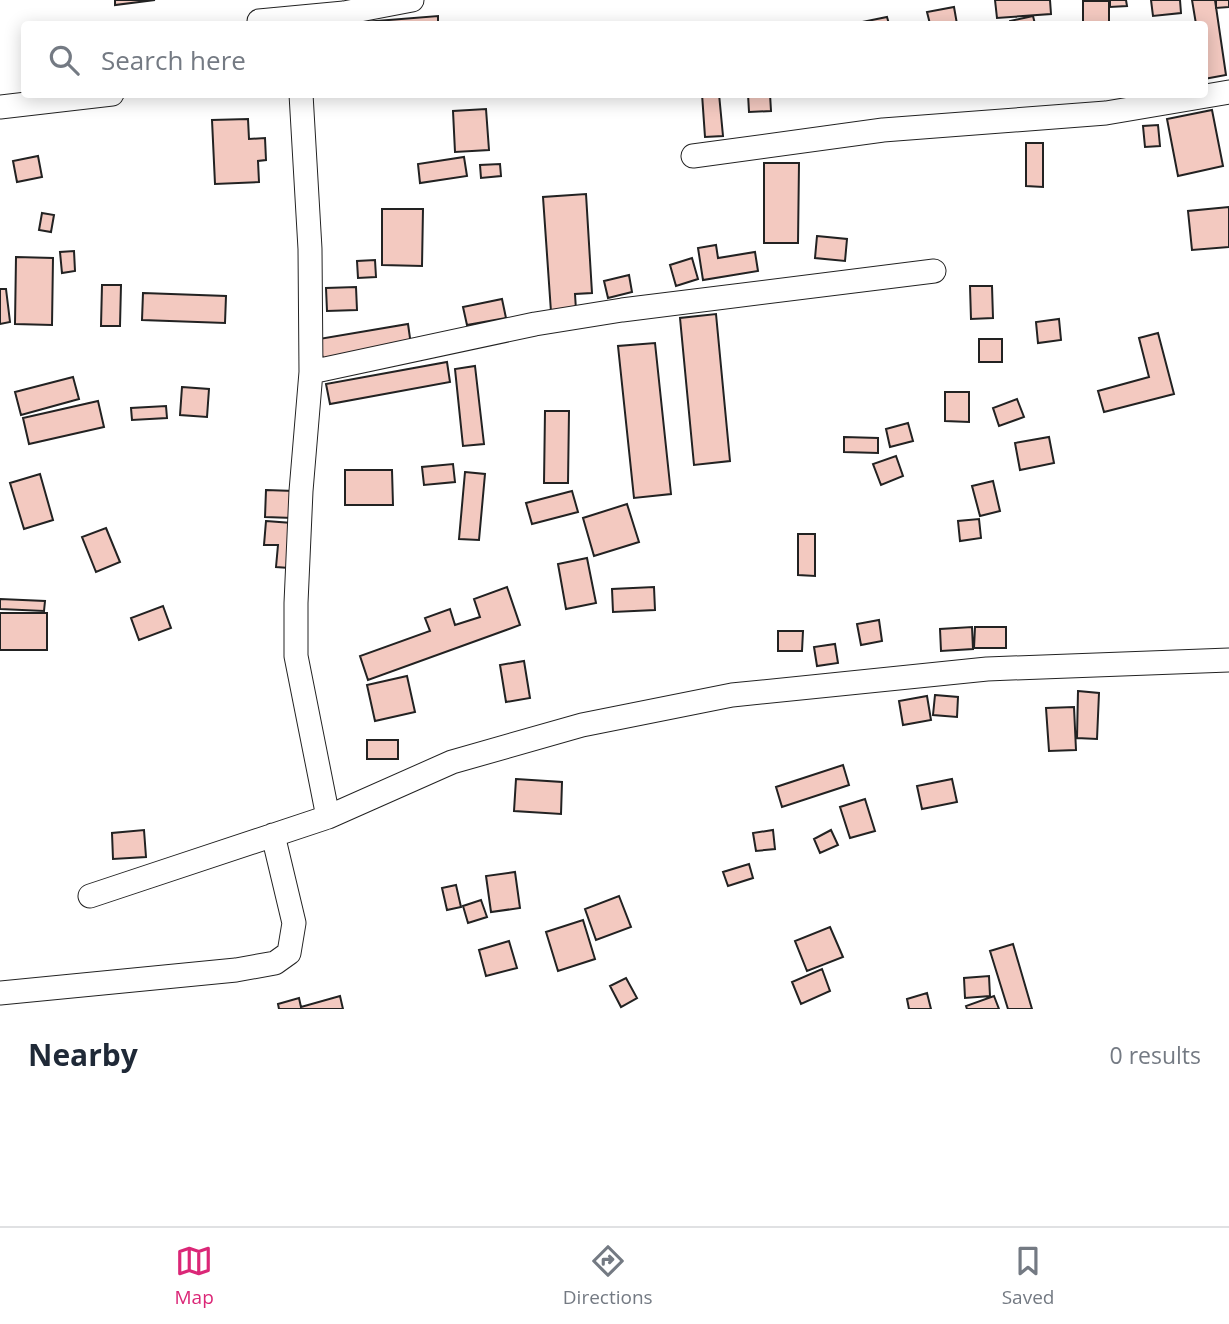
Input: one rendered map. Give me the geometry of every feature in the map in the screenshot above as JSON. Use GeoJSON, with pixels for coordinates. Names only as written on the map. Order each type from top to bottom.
{"type":"FeatureCollection","features":[{"type":"Feature","properties":{"kind":"street"},"geometry":{"type":"LineString","coordinates":[[258,15],[344,13],[412,0]]}},
{"type":"Feature","properties":{"kind":"street"},"geometry":{"type":"LineString","coordinates":[[1208,96],[1229,92]]}},
{"type":"Feature","properties":{"kind":"street"},"geometry":{"type":"LineString","coordinates":[[0,107],[78,98]]}},
{"type":"Feature","properties":{"kind":"street"},"geometry":{"type":"LineString","coordinates":[[302,98],[310,249],[311,372],[300,503],[296,656],[328,817]]}},
{"type":"Feature","properties":{"kind":"street"},"geometry":{"type":"LineString","coordinates":[[693,156],[883,130],[1106,113],[1194,98]]}},
{"type":"Feature","properties":{"kind":"street"},"geometry":{"type":"LineString","coordinates":[[311,372],[535,324],[934,271]]}},
{"type":"Feature","properties":{"kind":"street"},"geometry":{"type":"LineString","coordinates":[[90,895],[328,817],[452,762],[582,725],[732,695],[987,669],[1229,660]]}},
{"type":"Feature","properties":{"kind":"street"},"geometry":{"type":"LineString","coordinates":[[0,993],[236,970],[275,963],[289,953],[294,922],[273,835]]}},
{"type":"Feature","properties":{"kind":"building"},"geometry":{"type":"Polygon","coordinates":[[[115,0],[155,0],[115,5],[115,0]]]}},
{"type":"Feature","properties":{"kind":"building"},"geometry":{"type":"Polygon","coordinates":[[[995,0],[1050,0],[1051,14],[997,18],[995,0]]]}},
{"type":"Feature","properties":{"kind":"building"},"geometry":{"type":"Polygon","coordinates":[[[1110,0],[1126,0],[1127,6],[1110,7],[1110,0]]]}},
{"type":"Feature","properties":{"kind":"building"},"geometry":{"type":"Polygon","coordinates":[[[1151,0],[1180,0],[1181,13],[1153,16],[1151,0]]]}},
{"type":"Feature","properties":{"kind":"building"},"geometry":{"type":"Polygon","coordinates":[[[1192,0],[1215,0],[1226,75],[1208,78],[1208,21],[1196,21],[1192,0]]]}},
{"type":"Feature","properties":{"kind":"building"},"geometry":{"type":"Polygon","coordinates":[[[1216,0],[1229,0],[1229,7],[1216,8],[1216,0]]]}},
{"type":"Feature","properties":{"kind":"building"},"geometry":{"type":"Polygon","coordinates":[[[1083,1],[1109,1],[1109,21],[1083,21],[1083,1]]]}},
{"type":"Feature","properties":{"kind":"building"},"geometry":{"type":"Polygon","coordinates":[[[954,7],[956,21],[929,21],[927,12],[954,7]]]}},
{"type":"Feature","properties":{"kind":"building"},"geometry":{"type":"Polygon","coordinates":[[[438,16],[438,21],[377,21],[438,16]]]}},
{"type":"Feature","properties":{"kind":"building"},"geometry":{"type":"Polygon","coordinates":[[[1033,16],[1034,21],[1010,21],[1033,16]]]}},
{"type":"Feature","properties":{"kind":"building"},"geometry":{"type":"Polygon","coordinates":[[[887,17],[888,21],[867,21],[887,17]]]}},
{"type":"Feature","properties":{"kind":"building"},"geometry":{"type":"Polygon","coordinates":[[[702,98],[719,98],[723,136],[705,137],[702,98]]]}},
{"type":"Feature","properties":{"kind":"building"},"geometry":{"type":"Polygon","coordinates":[[[748,98],[770,98],[771,111],[749,112],[748,98]]]}},
{"type":"Feature","properties":{"kind":"building"},"geometry":{"type":"Polygon","coordinates":[[[486,109],[489,150],[455,152],[453,111],[486,109]]]}},
{"type":"Feature","properties":{"kind":"building"},"geometry":{"type":"Polygon","coordinates":[[[1212,110],[1223,166],[1178,176],[1167,119],[1212,110]]]}},
{"type":"Feature","properties":{"kind":"building"},"geometry":{"type":"Polygon","coordinates":[[[248,119],[249,139],[265,138],[266,160],[258,161],[259,182],[215,184],[212,120],[248,119]]]}},
{"type":"Feature","properties":{"kind":"building"},"geometry":{"type":"Polygon","coordinates":[[[1158,125],[1160,146],[1145,147],[1143,126],[1158,125]]]}},
{"type":"Feature","properties":{"kind":"building"},"geometry":{"type":"Polygon","coordinates":[[[1026,143],[1043,143],[1043,187],[1026,186],[1026,143]]]}},
{"type":"Feature","properties":{"kind":"building"},"geometry":{"type":"Polygon","coordinates":[[[38,156],[42,177],[17,182],[13,161],[38,156]]]}},
{"type":"Feature","properties":{"kind":"building"},"geometry":{"type":"Polygon","coordinates":[[[464,157],[467,176],[420,183],[418,164],[464,157]]]}},
{"type":"Feature","properties":{"kind":"building"},"geometry":{"type":"Polygon","coordinates":[[[764,163],[799,163],[798,243],[764,243],[764,163]]]}},
{"type":"Feature","properties":{"kind":"building"},"geometry":{"type":"Polygon","coordinates":[[[500,164],[501,176],[481,178],[480,165],[500,164]]]}},
{"type":"Feature","properties":{"kind":"building"},"geometry":{"type":"Polygon","coordinates":[[[586,194],[592,293],[575,294],[576,310],[551,312],[543,197],[586,194]]]}},
{"type":"Feature","properties":{"kind":"building"},"geometry":{"type":"Polygon","coordinates":[[[1229,207],[1229,247],[1192,250],[1188,211],[1229,207]]]}},
{"type":"Feature","properties":{"kind":"building"},"geometry":{"type":"Polygon","coordinates":[[[382,209],[423,209],[422,266],[382,265],[382,209]]]}},
{"type":"Feature","properties":{"kind":"building"},"geometry":{"type":"Polygon","coordinates":[[[42,213],[54,215],[51,232],[39,230],[42,213]]]}},
{"type":"Feature","properties":{"kind":"building"},"geometry":{"type":"Polygon","coordinates":[[[817,236],[847,239],[845,261],[815,258],[817,236]]]}},
{"type":"Feature","properties":{"kind":"building"},"geometry":{"type":"Polygon","coordinates":[[[716,245],[718,258],[755,252],[758,271],[703,280],[698,248],[716,245]]]}},
{"type":"Feature","properties":{"kind":"building"},"geometry":{"type":"Polygon","coordinates":[[[74,251],[75,271],[62,273],[60,252],[74,251]]]}},
{"type":"Feature","properties":{"kind":"building"},"geometry":{"type":"Polygon","coordinates":[[[16,257],[53,258],[52,325],[15,324],[16,257]]]}},
{"type":"Feature","properties":{"kind":"building"},"geometry":{"type":"Polygon","coordinates":[[[692,258],[698,279],[676,286],[670,265],[692,258]]]}},
{"type":"Feature","properties":{"kind":"building"},"geometry":{"type":"Polygon","coordinates":[[[375,260],[376,277],[358,278],[357,261],[375,260]]]}},
{"type":"Feature","properties":{"kind":"building"},"geometry":{"type":"Polygon","coordinates":[[[629,275],[632,292],[608,298],[604,281],[629,275]]]}},
{"type":"Feature","properties":{"kind":"building"},"geometry":{"type":"Polygon","coordinates":[[[102,285],[121,285],[120,326],[101,326],[102,285]]]}},
{"type":"Feature","properties":{"kind":"building"},"geometry":{"type":"Polygon","coordinates":[[[970,286],[992,286],[993,318],[971,319],[970,286]]]}},
{"type":"Feature","properties":{"kind":"building"},"geometry":{"type":"Polygon","coordinates":[[[356,287],[357,310],[327,311],[326,288],[356,287]]]}},
{"type":"Feature","properties":{"kind":"building"},"geometry":{"type":"Polygon","coordinates":[[[0,289],[6,289],[10,322],[0,324],[0,289]]]}},
{"type":"Feature","properties":{"kind":"building"},"geometry":{"type":"Polygon","coordinates":[[[143,293],[226,296],[225,323],[142,320],[143,293]]]}},
{"type":"Feature","properties":{"kind":"building"},"geometry":{"type":"Polygon","coordinates":[[[502,299],[506,318],[467,325],[463,307],[502,299]]]}},
{"type":"Feature","properties":{"kind":"building"},"geometry":{"type":"Polygon","coordinates":[[[716,314],[730,461],[694,465],[680,318],[716,314]]]}},
{"type":"Feature","properties":{"kind":"building"},"geometry":{"type":"Polygon","coordinates":[[[1059,319],[1061,340],[1038,343],[1036,322],[1059,319]]]}},
{"type":"Feature","properties":{"kind":"building"},"geometry":{"type":"Polygon","coordinates":[[[408,324],[411,345],[323,360],[319,339],[408,324]]]}},
{"type":"Feature","properties":{"kind":"building"},"geometry":{"type":"Polygon","coordinates":[[[1158,333],[1174,394],[1104,412],[1098,391],[1149,377],[1139,338],[1158,333]]]}},
{"type":"Feature","properties":{"kind":"building"},"geometry":{"type":"Polygon","coordinates":[[[979,339],[1002,339],[1002,362],[979,362],[979,339]]]}},
{"type":"Feature","properties":{"kind":"building"},"geometry":{"type":"Polygon","coordinates":[[[655,343],[671,494],[634,498],[618,346],[655,343]]]}},
{"type":"Feature","properties":{"kind":"building"},"geometry":{"type":"Polygon","coordinates":[[[447,362],[450,382],[330,404],[326,384],[447,362]]]}},
{"type":"Feature","properties":{"kind":"building"},"geometry":{"type":"Polygon","coordinates":[[[475,366],[484,444],[463,446],[455,369],[475,366]]]}},
{"type":"Feature","properties":{"kind":"building"},"geometry":{"type":"Polygon","coordinates":[[[73,377],[79,399],[21,415],[15,392],[73,377]]]}},
{"type":"Feature","properties":{"kind":"building"},"geometry":{"type":"Polygon","coordinates":[[[182,387],[209,389],[207,417],[180,415],[182,387]]]}},
{"type":"Feature","properties":{"kind":"building"},"geometry":{"type":"Polygon","coordinates":[[[945,392],[969,392],[969,422],[945,421],[945,392]]]}},
{"type":"Feature","properties":{"kind":"building"},"geometry":{"type":"Polygon","coordinates":[[[1017,399],[1024,417],[999,426],[993,408],[1017,399]]]}},
{"type":"Feature","properties":{"kind":"building"},"geometry":{"type":"Polygon","coordinates":[[[98,401],[104,427],[29,444],[23,418],[98,401]]]}},
{"type":"Feature","properties":{"kind":"building"},"geometry":{"type":"Polygon","coordinates":[[[166,406],[167,418],[132,420],[131,408],[166,406]]]}},
{"type":"Feature","properties":{"kind":"building"},"geometry":{"type":"Polygon","coordinates":[[[545,411],[569,411],[568,483],[544,483],[545,411]]]}},
{"type":"Feature","properties":{"kind":"building"},"geometry":{"type":"Polygon","coordinates":[[[908,423],[913,441],[890,447],[886,429],[908,423]]]}},
{"type":"Feature","properties":{"kind":"building"},"geometry":{"type":"Polygon","coordinates":[[[844,437],[878,438],[878,453],[844,452],[844,437]]]}},
{"type":"Feature","properties":{"kind":"building"},"geometry":{"type":"Polygon","coordinates":[[[1049,437],[1054,463],[1020,470],[1015,443],[1049,437]]]}},
{"type":"Feature","properties":{"kind":"building"},"geometry":{"type":"Polygon","coordinates":[[[896,456],[903,476],[881,485],[873,464],[896,456]]]}},
{"type":"Feature","properties":{"kind":"building"},"geometry":{"type":"Polygon","coordinates":[[[453,464],[455,482],[424,485],[422,467],[453,464]]]}},
{"type":"Feature","properties":{"kind":"building"},"geometry":{"type":"Polygon","coordinates":[[[345,470],[392,470],[393,505],[345,505],[345,470]]]}},
{"type":"Feature","properties":{"kind":"building"},"geometry":{"type":"Polygon","coordinates":[[[465,472],[485,474],[479,540],[459,539],[465,472]]]}},
{"type":"Feature","properties":{"kind":"building"},"geometry":{"type":"Polygon","coordinates":[[[40,474],[53,520],[24,529],[10,483],[40,474]]]}},
{"type":"Feature","properties":{"kind":"building"},"geometry":{"type":"Polygon","coordinates":[[[993,481],[1000,511],[980,516],[972,486],[993,481]]]}},
{"type":"Feature","properties":{"kind":"building"},"geometry":{"type":"Polygon","coordinates":[[[266,490],[294,491],[293,518],[265,517],[266,490]]]}},
{"type":"Feature","properties":{"kind":"building"},"geometry":{"type":"Polygon","coordinates":[[[572,491],[578,512],[532,524],[526,503],[572,491]]]}},
{"type":"Feature","properties":{"kind":"building"},"geometry":{"type":"Polygon","coordinates":[[[627,504],[639,542],[594,556],[583,518],[627,504]]]}},
{"type":"Feature","properties":{"kind":"building"},"geometry":{"type":"Polygon","coordinates":[[[979,519],[981,538],[960,541],[958,521],[979,519]]]}},
{"type":"Feature","properties":{"kind":"building"},"geometry":{"type":"Polygon","coordinates":[[[266,521],[292,523],[289,568],[276,567],[278,545],[264,545],[266,521]]]}},
{"type":"Feature","properties":{"kind":"building"},"geometry":{"type":"Polygon","coordinates":[[[106,528],[120,562],[96,572],[82,537],[106,528]]]}},
{"type":"Feature","properties":{"kind":"building"},"geometry":{"type":"Polygon","coordinates":[[[798,534],[815,534],[815,576],[798,575],[798,534]]]}},
{"type":"Feature","properties":{"kind":"building"},"geometry":{"type":"Polygon","coordinates":[[[587,558],[596,603],[566,609],[558,564],[587,558]]]}},
{"type":"Feature","properties":{"kind":"building"},"geometry":{"type":"Polygon","coordinates":[[[507,587],[520,625],[368,680],[360,656],[430,631],[425,618],[450,609],[455,625],[480,617],[474,599],[507,587]]]}},
{"type":"Feature","properties":{"kind":"building"},"geometry":{"type":"Polygon","coordinates":[[[654,587],[655,610],[613,612],[612,589],[654,587]]]}},
{"type":"Feature","properties":{"kind":"building"},"geometry":{"type":"Polygon","coordinates":[[[0,599],[45,601],[44,611],[0,609],[0,599]]]}},
{"type":"Feature","properties":{"kind":"building"},"geometry":{"type":"Polygon","coordinates":[[[163,606],[171,628],[139,640],[131,618],[163,606]]]}},
{"type":"Feature","properties":{"kind":"building"},"geometry":{"type":"Polygon","coordinates":[[[0,613],[47,613],[47,650],[0,650],[0,613]]]}},
{"type":"Feature","properties":{"kind":"building"},"geometry":{"type":"Polygon","coordinates":[[[879,620],[882,641],[861,645],[857,624],[879,620]]]}},
{"type":"Feature","properties":{"kind":"building"},"geometry":{"type":"Polygon","coordinates":[[[972,627],[973,649],[941,651],[940,629],[972,627]]]}},
{"type":"Feature","properties":{"kind":"building"},"geometry":{"type":"Polygon","coordinates":[[[975,627],[1006,627],[1006,648],[974,648],[975,627]]]}},
{"type":"Feature","properties":{"kind":"building"},"geometry":{"type":"Polygon","coordinates":[[[778,631],[803,631],[802,651],[778,651],[778,631]]]}},
{"type":"Feature","properties":{"kind":"building"},"geometry":{"type":"Polygon","coordinates":[[[835,644],[838,663],[817,666],[814,647],[835,644]]]}},
{"type":"Feature","properties":{"kind":"building"},"geometry":{"type":"Polygon","coordinates":[[[524,661],[530,698],[506,702],[500,665],[524,661]]]}},
{"type":"Feature","properties":{"kind":"building"},"geometry":{"type":"Polygon","coordinates":[[[407,676],[415,712],[375,721],[367,685],[407,676]]]}},
{"type":"Feature","properties":{"kind":"building"},"geometry":{"type":"Polygon","coordinates":[[[1078,691],[1099,693],[1097,739],[1077,738],[1078,691]]]}},
{"type":"Feature","properties":{"kind":"building"},"geometry":{"type":"Polygon","coordinates":[[[935,695],[958,697],[957,717],[933,715],[935,695]]]}},
{"type":"Feature","properties":{"kind":"building"},"geometry":{"type":"Polygon","coordinates":[[[927,696],[931,720],[903,725],[899,701],[927,696]]]}},
{"type":"Feature","properties":{"kind":"building"},"geometry":{"type":"Polygon","coordinates":[[[1074,707],[1076,750],[1049,751],[1046,708],[1074,707]]]}},
{"type":"Feature","properties":{"kind":"building"},"geometry":{"type":"Polygon","coordinates":[[[367,740],[398,740],[398,759],[367,759],[367,740]]]}},
{"type":"Feature","properties":{"kind":"building"},"geometry":{"type":"Polygon","coordinates":[[[843,765],[849,785],[782,807],[776,787],[843,765]]]}},
{"type":"Feature","properties":{"kind":"building"},"geometry":{"type":"Polygon","coordinates":[[[516,779],[562,782],[561,814],[514,811],[516,779]]]}},
{"type":"Feature","properties":{"kind":"building"},"geometry":{"type":"Polygon","coordinates":[[[952,779],[957,802],[922,809],[917,786],[952,779]]]}},
{"type":"Feature","properties":{"kind":"building"},"geometry":{"type":"Polygon","coordinates":[[[865,799],[875,831],[850,838],[840,807],[865,799]]]}},
{"type":"Feature","properties":{"kind":"building"},"geometry":{"type":"Polygon","coordinates":[[[144,830],[146,857],[113,859],[112,833],[144,830]]]}},
{"type":"Feature","properties":{"kind":"building"},"geometry":{"type":"Polygon","coordinates":[[[773,830],[775,849],[756,851],[753,833],[773,830]]]}},
{"type":"Feature","properties":{"kind":"building"},"geometry":{"type":"Polygon","coordinates":[[[831,830],[838,845],[820,853],[814,839],[831,830]]]}},
{"type":"Feature","properties":{"kind":"building"},"geometry":{"type":"Polygon","coordinates":[[[749,864],[753,878],[728,886],[723,872],[749,864]]]}},
{"type":"Feature","properties":{"kind":"building"},"geometry":{"type":"Polygon","coordinates":[[[515,872],[520,908],[491,912],[486,876],[515,872]]]}},
{"type":"Feature","properties":{"kind":"building"},"geometry":{"type":"Polygon","coordinates":[[[456,885],[461,907],[447,910],[442,888],[456,885]]]}},
{"type":"Feature","properties":{"kind":"building"},"geometry":{"type":"Polygon","coordinates":[[[619,896],[631,927],[596,940],[585,909],[619,896]]]}},
{"type":"Feature","properties":{"kind":"building"},"geometry":{"type":"Polygon","coordinates":[[[481,900],[487,917],[468,923],[463,906],[481,900]]]}},
{"type":"Feature","properties":{"kind":"building"},"geometry":{"type":"Polygon","coordinates":[[[583,920],[595,959],[558,971],[546,932],[583,920]]]}},
{"type":"Feature","properties":{"kind":"building"},"geometry":{"type":"Polygon","coordinates":[[[830,927],[843,957],[807,971],[795,941],[830,927]]]}},
{"type":"Feature","properties":{"kind":"building"},"geometry":{"type":"Polygon","coordinates":[[[509,941],[517,968],[486,976],[479,950],[509,941]]]}},
{"type":"Feature","properties":{"kind":"building"},"geometry":{"type":"Polygon","coordinates":[[[1013,944],[1032,1009],[1008,1009],[990,951],[1013,944]]]}},
{"type":"Feature","properties":{"kind":"building"},"geometry":{"type":"Polygon","coordinates":[[[822,969],[830,991],[801,1004],[792,982],[822,969]]]}},
{"type":"Feature","properties":{"kind":"building"},"geometry":{"type":"Polygon","coordinates":[[[989,976],[990,996],[965,998],[964,978],[989,976]]]}},
{"type":"Feature","properties":{"kind":"building"},"geometry":{"type":"Polygon","coordinates":[[[626,978],[637,998],[621,1007],[610,986],[626,978]]]}},
{"type":"Feature","properties":{"kind":"building"},"geometry":{"type":"Polygon","coordinates":[[[927,993],[931,1009],[909,1009],[907,999],[927,993]]]}},
{"type":"Feature","properties":{"kind":"building"},"geometry":{"type":"Polygon","coordinates":[[[340,996],[343,1009],[279,1009],[278,1004],[299,998],[301,1007],[340,996]]]}},
{"type":"Feature","properties":{"kind":"building"},"geometry":{"type":"Polygon","coordinates":[[[994,996],[999,1009],[967,1009],[966,1006],[994,996]]]}}]}
